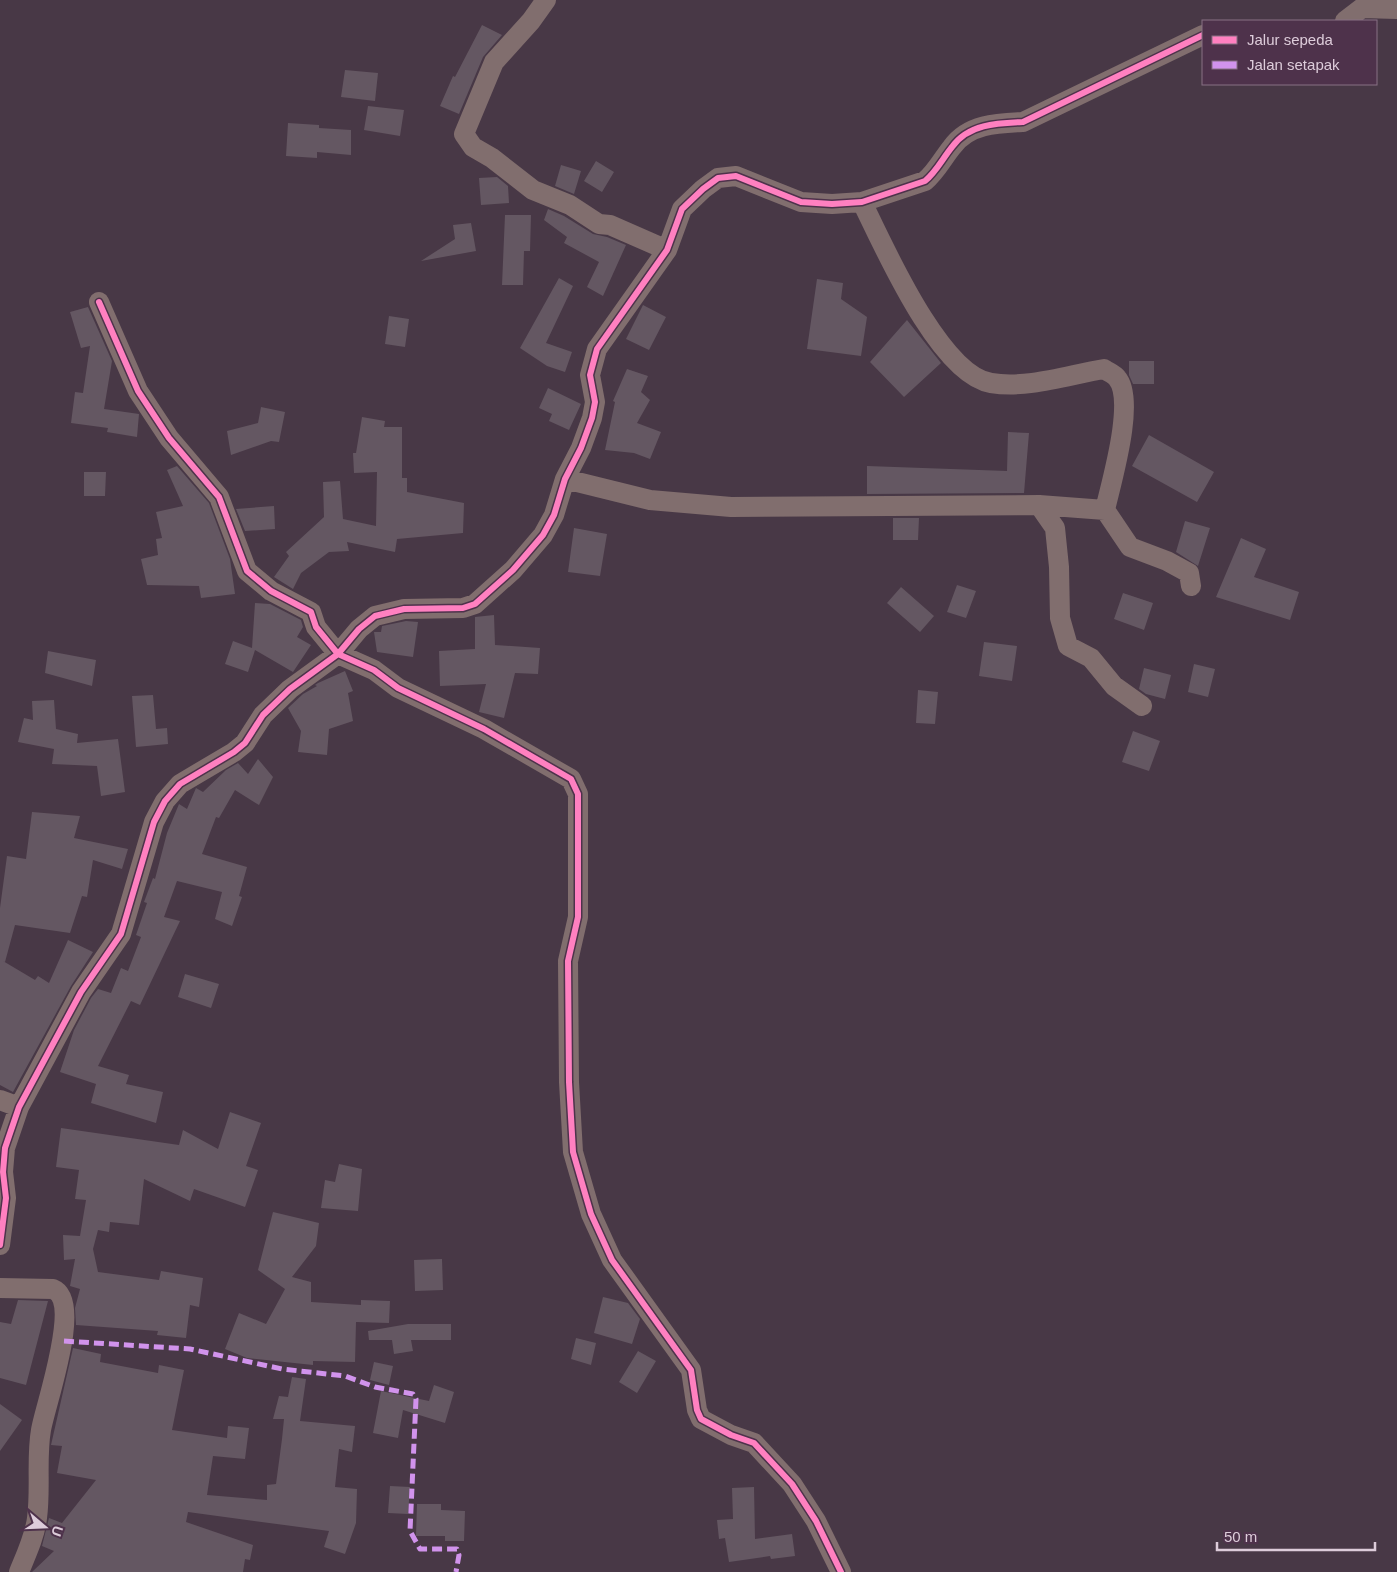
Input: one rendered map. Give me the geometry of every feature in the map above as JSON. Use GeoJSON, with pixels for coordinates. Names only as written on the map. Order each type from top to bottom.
{"type":"FeatureCollection","features":[{"type":"Feature","properties":{"kind":"street"},"geometry":{"type":"LineString","coordinates":[[546,0],[531,21],[494,62],[464,134],[473,147],[492,158],[533,190],[570,205],[599,224],[610,225],[667,250]]}},
{"type":"Feature","properties":{"kind":"street"},"geometry":{"type":"LineString","coordinates":[[1346,20],[1362,8],[1397,9]]}},
{"type":"Feature","properties":{"kind":"street"},"geometry":{"type":"LineString","coordinates":[[0,1245],[6,1198],[3,1172],[9,1103],[121,934],[154,822],[166,801],[180,784],[234,752],[249,738],[263,715],[290,689],[338,654],[359,629],[375,616],[415,608],[463,608],[479,601],[512,570],[543,535],[554,515],[565,479],[581,448],[592,418],[595,402],[590,375],[597,349],[667,250],[682,209],[702,189],[718,178],[736,176],[801,202],[832,204],[862,202],[925,181],[932,175],[964,133],[996,123],[1023,122],[1202,35]]}},
{"type":"Feature","properties":{"kind":"street"},"geometry":{"type":"LineString","coordinates":[[862,202],[930,332],[962,369],[990,383],[1032,384],[1067,375],[1104,369],[1117,378],[1124,396],[1123,433],[1105,510],[1130,547],[1167,561],[1190,574],[1191,586]]}},
{"type":"Feature","properties":{"kind":"street"},"geometry":{"type":"LineString","coordinates":[[99,302],[138,391],[169,438],[219,497],[247,571],[265,586],[311,612],[316,627],[338,654],[374,670],[398,688],[484,729],[571,779],[576,786],[578,794],[579,894],[578,917],[568,962],[569,1082],[573,1152],[591,1214],[612,1260],[691,1370],[697,1410],[701,1419],[754,1443],[792,1484],[816,1521],[841,1572]]}},
{"type":"Feature","properties":{"kind":"street"},"geometry":{"type":"LineString","coordinates":[[565,479],[650,500],[731,507],[1040,505],[1105,510]]}},
{"type":"Feature","properties":{"kind":"street"},"geometry":{"type":"LineString","coordinates":[[1040,505],[1054,528],[1059,567],[1060,618],[1068,646],[1091,658],[1114,686],[1142,706]]}},
{"type":"Feature","properties":{"kind":"street"},"geometry":{"type":"LineString","coordinates":[[0,1288],[53,1289],[60,1294],[62,1302],[64,1341],[41,1431],[37,1519],[19,1572]]}},
{"type":"Feature","properties":{"kind":"building"},"geometry":{"type":"Polygon","coordinates":[[[482,25],[502,35],[483,57],[459,114],[440,106],[453,76],[455,77],[482,25]]]}},
{"type":"Feature","properties":{"kind":"building"},"geometry":{"type":"Polygon","coordinates":[[[345,70],[378,73],[375,101],[341,97],[345,70]]]}},
{"type":"Feature","properties":{"kind":"building"},"geometry":{"type":"Polygon","coordinates":[[[368,106],[404,110],[400,136],[364,130],[368,106]]]}},
{"type":"Feature","properties":{"kind":"building"},"geometry":{"type":"Polygon","coordinates":[[[288,123],[319,125],[319,128],[351,130],[351,155],[317,152],[317,158],[286,156],[288,123]]]}},
{"type":"Feature","properties":{"kind":"building"},"geometry":{"type":"Polygon","coordinates":[[[596,161],[614,172],[602,192],[584,181],[596,161]]]}},
{"type":"Feature","properties":{"kind":"building"},"geometry":{"type":"Polygon","coordinates":[[[561,165],[581,171],[574,194],[555,186],[561,165]]]}},
{"type":"Feature","properties":{"kind":"building"},"geometry":{"type":"Polygon","coordinates":[[[497,177],[508,186],[509,203],[481,205],[479,178],[497,177]]]}},
{"type":"Feature","properties":{"kind":"building"},"geometry":{"type":"Polygon","coordinates":[[[548,209],[564,216],[593,234],[607,237],[626,245],[603,296],[587,287],[599,262],[564,243],[567,237],[544,220],[548,209]]]}},
{"type":"Feature","properties":{"kind":"building"},"geometry":{"type":"Polygon","coordinates":[[[505,215],[531,215],[530,251],[524,251],[523,285],[502,285],[505,215]]]}},
{"type":"Feature","properties":{"kind":"building"},"geometry":{"type":"Polygon","coordinates":[[[471,223],[476,251],[421,261],[455,239],[453,225],[471,223]]]}},
{"type":"Feature","properties":{"kind":"building"},"geometry":{"type":"Polygon","coordinates":[[[559,278],[573,286],[546,343],[572,352],[565,372],[547,366],[520,348],[559,278]]]}},
{"type":"Feature","properties":{"kind":"building"},"geometry":{"type":"Polygon","coordinates":[[[817,279],[843,283],[841,299],[867,317],[861,356],[807,349],[817,279]]]}},
{"type":"Feature","properties":{"kind":"building"},"geometry":{"type":"Polygon","coordinates":[[[643,305],[666,317],[649,350],[626,339],[643,305]]]}},
{"type":"Feature","properties":{"kind":"building"},"geometry":{"type":"Polygon","coordinates":[[[88,307],[112,361],[104,409],[139,414],[137,437],[107,432],[108,428],[71,423],[75,392],[83,393],[90,346],[81,348],[70,312],[88,307]]]}},
{"type":"Feature","properties":{"kind":"building"},"geometry":{"type":"Polygon","coordinates":[[[389,316],[409,319],[405,347],[385,344],[389,316]]]}},
{"type":"Feature","properties":{"kind":"building"},"geometry":{"type":"Polygon","coordinates":[[[907,320],[941,363],[904,397],[870,362],[907,320]]]}},
{"type":"Feature","properties":{"kind":"building"},"geometry":{"type":"Polygon","coordinates":[[[1129,361],[1154,361],[1154,384],[1133,384],[1129,375],[1129,361]]]}},
{"type":"Feature","properties":{"kind":"building"},"geometry":{"type":"Polygon","coordinates":[[[627,369],[648,376],[641,392],[650,400],[637,423],[661,432],[650,459],[634,453],[605,450],[615,402],[613,401],[627,369]]]}},
{"type":"Feature","properties":{"kind":"building"},"geometry":{"type":"Polygon","coordinates":[[[548,388],[581,404],[569,430],[549,421],[552,414],[539,408],[548,388]]]}},
{"type":"Feature","properties":{"kind":"building"},"geometry":{"type":"Polygon","coordinates":[[[261,407],[285,412],[279,442],[271,441],[231,455],[227,431],[258,423],[261,407]]]}},
{"type":"Feature","properties":{"kind":"building"},"geometry":{"type":"Polygon","coordinates":[[[362,417],[385,421],[384,427],[402,427],[402,478],[407,478],[407,492],[464,503],[463,533],[397,539],[395,552],[347,542],[349,551],[329,552],[301,573],[293,589],[274,577],[289,556],[286,552],[324,517],[323,482],[340,481],[343,519],[376,526],[377,472],[354,473],[353,453],[356,453],[362,417]]]}},
{"type":"Feature","properties":{"kind":"building"},"geometry":{"type":"Polygon","coordinates":[[[1008,432],[1029,433],[1024,493],[867,494],[867,466],[1007,471],[1008,432]]]}},
{"type":"Feature","properties":{"kind":"building"},"geometry":{"type":"Polygon","coordinates":[[[1149,435],[1214,472],[1197,502],[1132,466],[1149,435]]]}},
{"type":"Feature","properties":{"kind":"building"},"geometry":{"type":"Polygon","coordinates":[[[177,466],[209,503],[230,559],[235,594],[201,598],[199,586],[147,585],[141,559],[158,555],[156,539],[162,538],[156,512],[183,506],[167,470],[177,466]]]}},
{"type":"Feature","properties":{"kind":"building"},"geometry":{"type":"Polygon","coordinates":[[[84,472],[106,472],[105,496],[84,496],[84,472]]]}},
{"type":"Feature","properties":{"kind":"building"},"geometry":{"type":"Polygon","coordinates":[[[274,506],[275,529],[245,531],[236,509],[274,506]]]}},
{"type":"Feature","properties":{"kind":"building"},"geometry":{"type":"Polygon","coordinates":[[[893,518],[919,518],[918,540],[893,540],[893,518]]]}},
{"type":"Feature","properties":{"kind":"building"},"geometry":{"type":"Polygon","coordinates":[[[1185,521],[1210,528],[1198,566],[1176,552],[1185,521]]]}},
{"type":"Feature","properties":{"kind":"building"},"geometry":{"type":"Polygon","coordinates":[[[574,528],[607,534],[600,576],[568,572],[574,528]]]}},
{"type":"Feature","properties":{"kind":"building"},"geometry":{"type":"Polygon","coordinates":[[[1241,538],[1266,549],[1254,577],[1299,592],[1290,620],[1216,597],[1241,538]]]}},
{"type":"Feature","properties":{"kind":"building"},"geometry":{"type":"Polygon","coordinates":[[[957,585],[976,591],[966,618],[947,612],[957,585]]]}},
{"type":"Feature","properties":{"kind":"building"},"geometry":{"type":"Polygon","coordinates":[[[901,587],[934,616],[920,632],[887,603],[901,587]]]}},
{"type":"Feature","properties":{"kind":"building"},"geometry":{"type":"Polygon","coordinates":[[[1123,593],[1153,603],[1144,630],[1114,619],[1123,593]]]}},
{"type":"Feature","properties":{"kind":"building"},"geometry":{"type":"Polygon","coordinates":[[[255,603],[270,604],[301,620],[303,627],[297,637],[311,645],[293,672],[255,650],[248,672],[225,664],[233,641],[252,648],[255,603]]]}},
{"type":"Feature","properties":{"kind":"building"},"geometry":{"type":"Polygon","coordinates":[[[494,615],[495,645],[540,648],[538,674],[515,673],[504,718],[479,712],[486,684],[440,686],[439,651],[475,649],[475,617],[494,615]]]}},
{"type":"Feature","properties":{"kind":"building"},"geometry":{"type":"Polygon","coordinates":[[[406,621],[418,622],[413,657],[377,652],[374,632],[381,632],[382,626],[406,621]]]}},
{"type":"Feature","properties":{"kind":"building"},"geometry":{"type":"Polygon","coordinates":[[[984,642],[1017,646],[1012,681],[979,676],[984,642]]]}},
{"type":"Feature","properties":{"kind":"building"},"geometry":{"type":"Polygon","coordinates":[[[48,651],[96,660],[92,686],[45,673],[48,651]]]}},
{"type":"Feature","properties":{"kind":"building"},"geometry":{"type":"Polygon","coordinates":[[[1194,664],[1215,669],[1208,697],[1188,692],[1194,664]]]}},
{"type":"Feature","properties":{"kind":"building"},"geometry":{"type":"Polygon","coordinates":[[[1144,668],[1171,675],[1165,699],[1146,694],[1139,689],[1144,668]]]}},
{"type":"Feature","properties":{"kind":"building"},"geometry":{"type":"Polygon","coordinates":[[[345,671],[353,691],[348,693],[353,721],[329,729],[327,755],[298,752],[301,731],[288,708],[303,694],[317,686],[315,685],[318,683],[345,671]]]}},
{"type":"Feature","properties":{"kind":"building"},"geometry":{"type":"Polygon","coordinates":[[[918,690],[938,692],[935,724],[916,723],[918,690]]]}},
{"type":"Feature","properties":{"kind":"building"},"geometry":{"type":"Polygon","coordinates":[[[153,695],[156,729],[167,728],[168,744],[136,747],[132,696],[153,695]]]}},
{"type":"Feature","properties":{"kind":"building"},"geometry":{"type":"Polygon","coordinates":[[[54,700],[56,729],[78,734],[77,743],[118,739],[125,792],[101,796],[97,766],[52,764],[54,749],[18,742],[24,718],[33,720],[32,701],[54,700]]]}},
{"type":"Feature","properties":{"kind":"building"},"geometry":{"type":"Polygon","coordinates":[[[1133,731],[1160,741],[1149,771],[1122,762],[1133,731]]]}},
{"type":"Feature","properties":{"kind":"building"},"geometry":{"type":"Polygon","coordinates":[[[258,759],[273,777],[259,805],[235,790],[219,818],[216,817],[202,854],[247,867],[239,896],[242,897],[232,926],[215,919],[222,892],[177,881],[164,917],[180,921],[140,1005],[131,1001],[98,1066],[129,1075],[126,1084],[163,1092],[156,1123],[91,1103],[96,1084],[60,1072],[74,1030],[91,998],[98,989],[111,993],[121,968],[128,971],[141,937],[136,935],[147,903],[144,902],[153,878],[155,879],[167,833],[179,804],[187,809],[196,788],[203,792],[226,770],[238,763],[248,774],[258,759]]]}},
{"type":"Feature","properties":{"kind":"building"},"geometry":{"type":"Polygon","coordinates":[[[32,812],[80,816],[74,838],[128,849],[122,869],[93,860],[87,897],[82,896],[70,933],[15,925],[5,962],[3,961],[35,980],[38,976],[49,983],[68,940],[93,952],[71,986],[13,1092],[0,1085],[0,908],[7,856],[26,859],[32,812]]]}},
{"type":"Feature","properties":{"kind":"building"},"geometry":{"type":"Polygon","coordinates":[[[185,974],[219,984],[211,1008],[178,997],[185,974]]]}},
{"type":"Feature","properties":{"kind":"building"},"geometry":{"type":"Polygon","coordinates":[[[230,1112],[261,1123],[246,1166],[258,1170],[245,1207],[194,1189],[190,1201],[144,1179],[139,1225],[110,1222],[109,1232],[98,1230],[93,1249],[98,1272],[159,1280],[161,1271],[203,1278],[199,1307],[190,1305],[186,1338],[157,1335],[158,1331],[76,1325],[75,1308],[80,1289],[70,1286],[75,1259],[64,1260],[63,1235],[80,1236],[86,1200],[75,1199],[79,1170],[56,1167],[61,1128],[179,1145],[183,1130],[218,1149],[230,1112]]]}},
{"type":"Feature","properties":{"kind":"building"},"geometry":{"type":"Polygon","coordinates":[[[339,1164],[362,1169],[358,1211],[321,1208],[325,1180],[335,1182],[339,1164]]]}},
{"type":"Feature","properties":{"kind":"building"},"geometry":{"type":"Polygon","coordinates":[[[273,1212],[319,1223],[316,1246],[292,1277],[311,1282],[311,1302],[361,1305],[361,1300],[390,1301],[389,1323],[356,1322],[355,1362],[313,1361],[313,1365],[247,1358],[225,1349],[239,1313],[266,1324],[285,1289],[258,1270],[273,1212]]]}},
{"type":"Feature","properties":{"kind":"building"},"geometry":{"type":"Polygon","coordinates":[[[442,1259],[443,1290],[415,1291],[414,1260],[442,1259]]]}},
{"type":"Feature","properties":{"kind":"building"},"geometry":{"type":"Polygon","coordinates":[[[603,1297],[628,1303],[640,1319],[632,1344],[594,1333],[603,1297]]]}},
{"type":"Feature","properties":{"kind":"building"},"geometry":{"type":"Polygon","coordinates":[[[18,1300],[48,1301],[26,1385],[0,1378],[0,1322],[11,1324],[18,1300]]]}},
{"type":"Feature","properties":{"kind":"building"},"geometry":{"type":"Polygon","coordinates":[[[408,1324],[451,1324],[451,1340],[411,1340],[413,1351],[394,1354],[392,1340],[369,1340],[368,1331],[408,1324]]]}},
{"type":"Feature","properties":{"kind":"building"},"geometry":{"type":"Polygon","coordinates":[[[576,1338],[596,1343],[591,1365],[571,1359],[576,1338]]]}},
{"type":"Feature","properties":{"kind":"building"},"geometry":{"type":"Polygon","coordinates":[[[73,1348],[101,1354],[100,1362],[158,1373],[159,1365],[184,1370],[172,1430],[227,1438],[228,1426],[249,1428],[245,1459],[213,1456],[207,1495],[267,1500],[267,1485],[276,1484],[282,1439],[284,1419],[273,1419],[279,1396],[288,1397],[292,1377],[306,1379],[300,1421],[355,1426],[352,1452],[339,1449],[335,1487],[357,1489],[356,1523],[345,1554],[324,1547],[329,1531],[188,1512],[186,1522],[253,1545],[250,1560],[245,1559],[243,1572],[32,1572],[54,1551],[42,1546],[49,1518],[62,1523],[96,1480],[57,1473],[62,1446],[51,1445],[73,1348]]]}},
{"type":"Feature","properties":{"kind":"building"},"geometry":{"type":"Polygon","coordinates":[[[638,1351],[656,1361],[637,1393],[619,1382],[638,1351]]]}},
{"type":"Feature","properties":{"kind":"building"},"geometry":{"type":"Polygon","coordinates":[[[374,1362],[393,1366],[389,1385],[370,1380],[374,1362]]]}},
{"type":"Feature","properties":{"kind":"building"},"geometry":{"type":"Polygon","coordinates":[[[434,1385],[454,1392],[445,1423],[403,1410],[398,1438],[373,1433],[381,1391],[429,1401],[434,1385]]]}},
{"type":"Feature","properties":{"kind":"building"},"geometry":{"type":"Polygon","coordinates":[[[0,1404],[22,1420],[0,1451],[0,1404]]]}},
{"type":"Feature","properties":{"kind":"building"},"geometry":{"type":"Polygon","coordinates":[[[390,1486],[410,1487],[408,1514],[388,1513],[390,1486]]]}},
{"type":"Feature","properties":{"kind":"building"},"geometry":{"type":"Polygon","coordinates":[[[754,1487],[755,1539],[792,1534],[795,1556],[771,1559],[770,1556],[729,1562],[725,1538],[719,1539],[717,1520],[733,1519],[732,1488],[754,1487]]]}},
{"type":"Feature","properties":{"kind":"building"},"geometry":{"type":"Polygon","coordinates":[[[417,1504],[441,1504],[441,1510],[465,1511],[464,1541],[445,1541],[445,1536],[416,1536],[417,1504]]]}},
{"type":"Feature","properties":{"kind":"marked path"},"geometry":{"type":"LineString","coordinates":[[64,1341],[190,1349],[282,1369],[345,1376],[375,1387],[413,1394],[416,1399],[410,1531],[420,1549],[457,1549],[459,1555],[456,1572]]}},
{"type":"Feature","properties":{"kind":"cycle path"},"geometry":{"type":"LineString","coordinates":[[0,1245],[6,1198],[3,1172],[5,1148],[19,1107],[81,992],[121,934],[154,822],[165,801],[180,784],[234,752],[245,743],[263,715],[290,689],[338,654],[359,629],[375,616],[404,609],[463,608],[475,604],[513,570],[543,535],[554,515],[565,479],[581,448],[592,418],[595,402],[590,375],[597,349],[667,250],[682,209],[718,178],[736,176],[801,202],[832,204],[862,202],[925,181],[959,139],[975,129],[993,124],[1023,122],[1202,35]]}},
{"type":"Feature","properties":{"kind":"cycle path"},"geometry":{"type":"LineString","coordinates":[[99,302],[138,391],[169,438],[219,497],[247,571],[271,591],[311,612],[316,627],[338,654],[374,670],[398,688],[484,729],[571,779],[578,794],[578,917],[568,961],[569,1082],[573,1152],[591,1214],[612,1260],[691,1370],[697,1410],[701,1419],[731,1435],[754,1443],[792,1484],[816,1521],[841,1572]]}}]}
